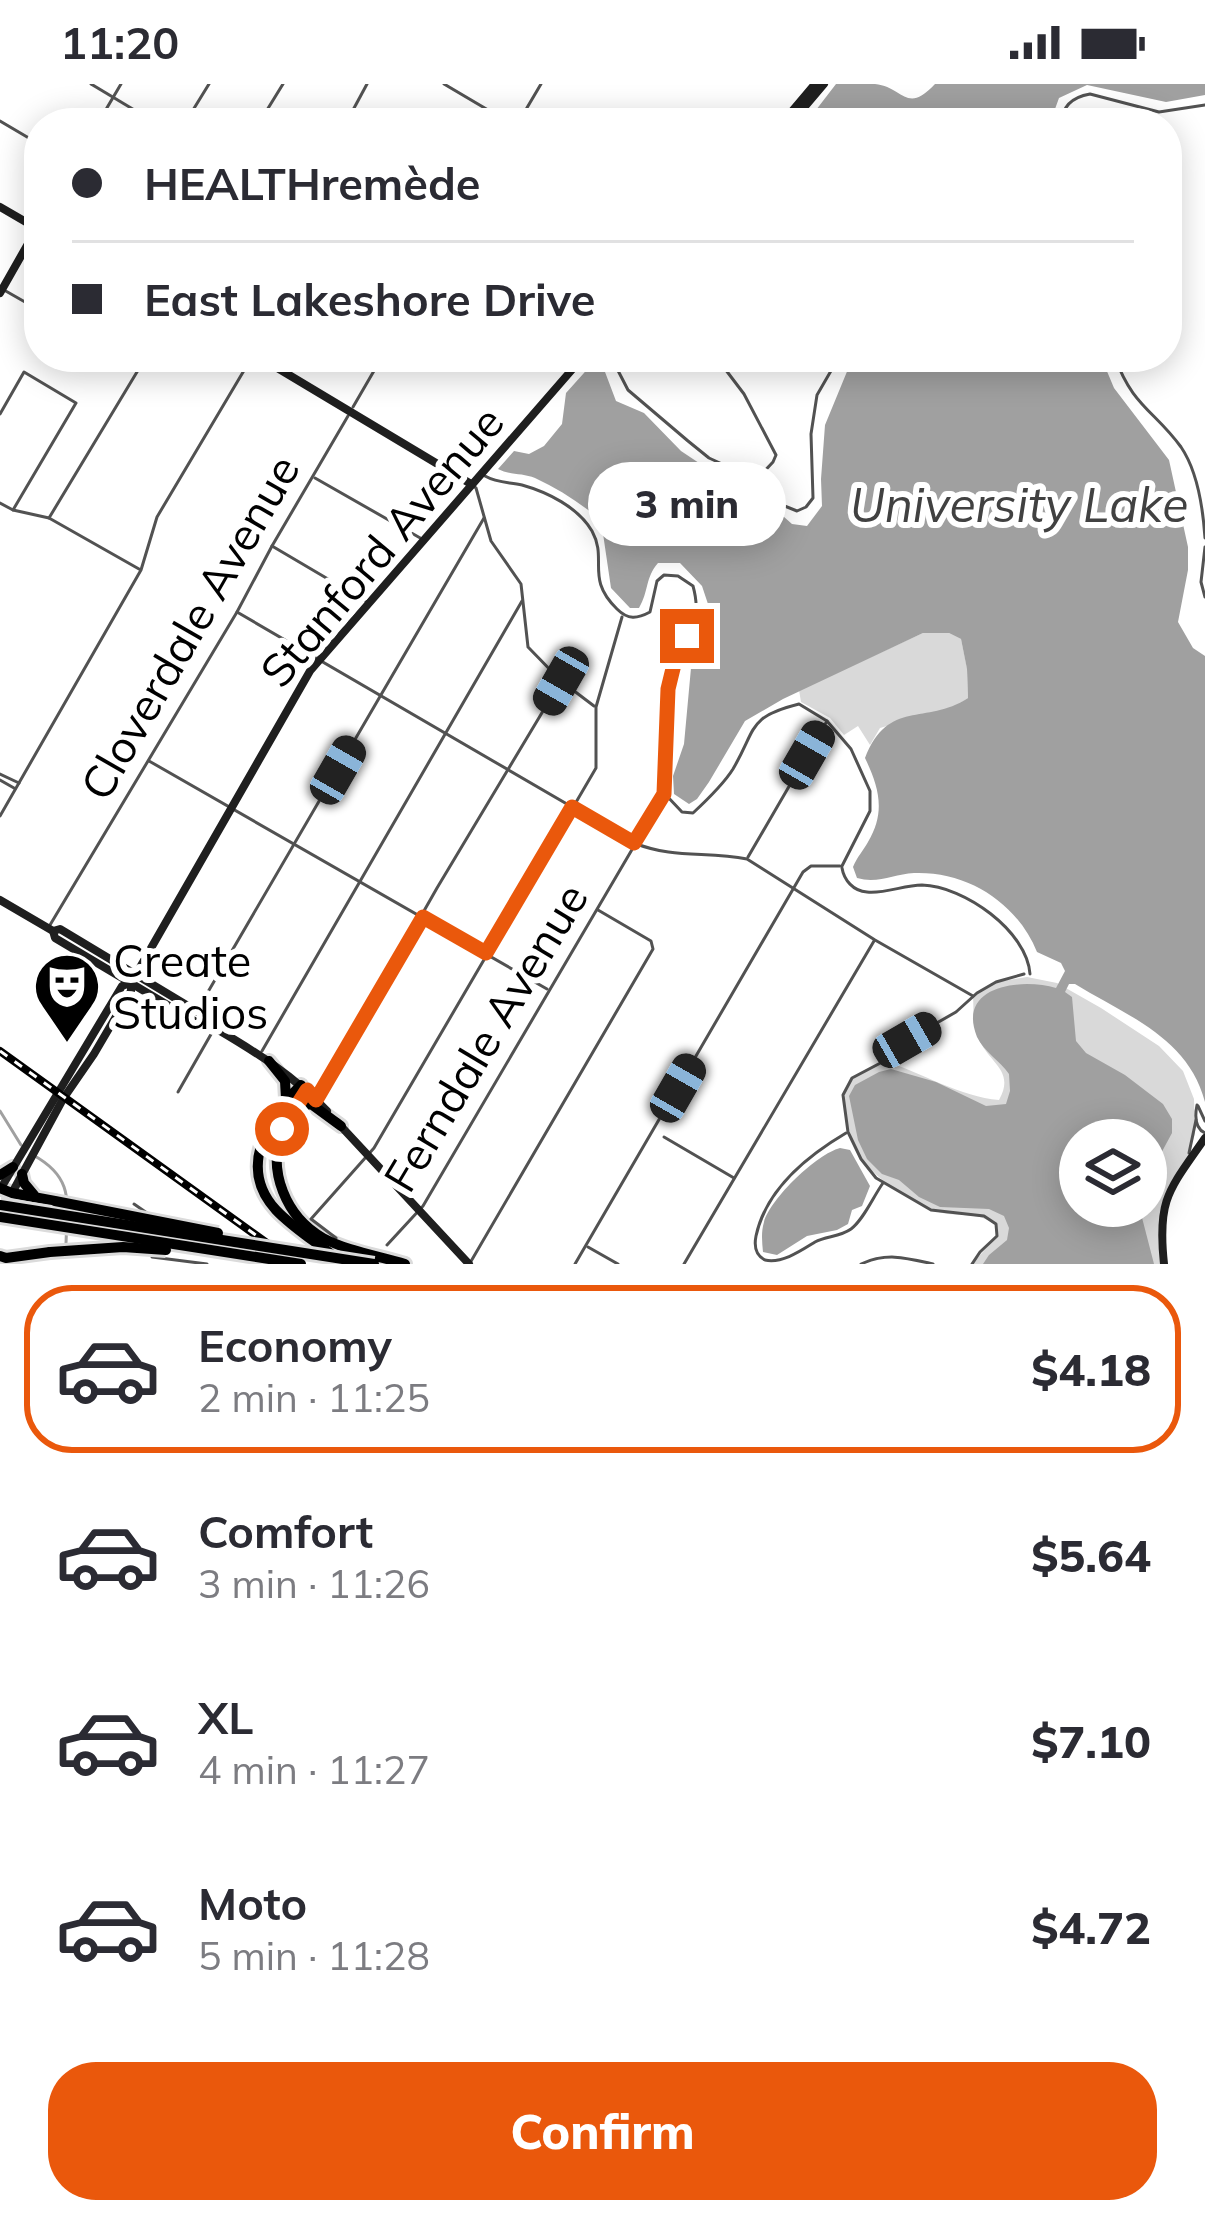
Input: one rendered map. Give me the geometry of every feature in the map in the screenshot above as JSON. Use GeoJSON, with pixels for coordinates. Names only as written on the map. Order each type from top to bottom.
{"type":"FeatureCollection","features":[{"type":"Feature","properties":{"kind":"highway"},"geometry":{"type":"LineString","coordinates":[[264,1058],[285,1081],[289,1105],[279,1141],[278,1168],[291,1208],[312,1231],[331,1242],[405,1264]]}},
{"type":"Feature","properties":{"kind":"highway"},"geometry":{"type":"LineString","coordinates":[[304,1088],[266,1128],[260,1145],[260,1177],[275,1209],[344,1264]]}},
{"type":"Feature","properties":{"kind":"highway"},"geometry":{"type":"LineString","coordinates":[[289,1105],[311,1104],[341,1126]]}},
{"type":"Feature","properties":{"kind":"highway"},"geometry":{"type":"LineString","coordinates":[[0,1175],[20,1166],[28,1191],[37,1197]]}},
{"type":"Feature","properties":{"kind":"highway"},"geometry":{"type":"LineString","coordinates":[[4,1190],[195,1227],[238,1243]]}},
{"type":"Feature","properties":{"kind":"highway"},"geometry":{"type":"LineString","coordinates":[[0,1205],[374,1264]]}},
{"type":"Feature","properties":{"kind":"highway"},"geometry":{"type":"LineString","coordinates":[[0,1217],[301,1264]]}},
{"type":"Feature","properties":{"kind":"highway"},"geometry":{"type":"LineString","coordinates":[[2,1258],[123,1247],[272,1259]]}},
{"type":"Feature","properties":{"kind":"street"},"geometry":{"type":"LineString","coordinates":[[91,84],[130,108]]}},
{"type":"Feature","properties":{"kind":"street"},"geometry":{"type":"LineString","coordinates":[[107,108],[121,84]]}},
{"type":"Feature","properties":{"kind":"street"},"geometry":{"type":"LineString","coordinates":[[444,84],[485,108]]}},
{"type":"Feature","properties":{"kind":"street"},"geometry":{"type":"LineString","coordinates":[[801,108],[824,84]]}},
{"type":"Feature","properties":{"kind":"street"},"geometry":{"type":"LineString","coordinates":[[1066,108],[1085,94],[1142,108]]}},
{"type":"Feature","properties":{"kind":"street"},"geometry":{"type":"LineString","coordinates":[[1,291],[24,252]]}},
{"type":"Feature","properties":{"kind":"street"},"geometry":{"type":"LineString","coordinates":[[0,414],[24,372],[76,403],[13,510]]}},
{"type":"Feature","properties":{"kind":"street"},"geometry":{"type":"LineString","coordinates":[[49,518],[137,372]]}},
{"type":"Feature","properties":{"kind":"street"},"geometry":{"type":"LineString","coordinates":[[0,816],[141,570],[157,517],[246,372]]}},
{"type":"Feature","properties":{"kind":"street"},"geometry":{"type":"LineString","coordinates":[[284,372],[476,488],[490,541],[521,584],[527,647],[596,707]]}},
{"type":"Feature","properties":{"kind":"street","name":"Cloverdale Avenue"},"geometry":{"type":"LineString","coordinates":[[51,929],[373,372]]}},
{"type":"Feature","properties":{"kind":"street","name":"Stanford Avenue"},"geometry":{"type":"LineString","coordinates":[[4,1190],[122,986],[133,978],[296,693],[319,660],[570,372]]}},
{"type":"Feature","properties":{"kind":"street"},"geometry":{"type":"LineString","coordinates":[[618,372],[628,391],[688,442],[709,458],[757,480],[789,510],[806,507],[813,498],[811,434],[817,395],[830,372]]}},
{"type":"Feature","properties":{"kind":"street"},"geometry":{"type":"LineString","coordinates":[[727,372],[776,455],[757,480]]}},
{"type":"Feature","properties":{"kind":"street"},"geometry":{"type":"LineString","coordinates":[[1122,372],[1134,397],[1187,457],[1200,498],[1205,538]]}},
{"type":"Feature","properties":{"kind":"street"},"geometry":{"type":"LineString","coordinates":[[482,473],[494,482],[540,491],[585,521],[595,537],[597,580],[622,615],[633,618],[650,612],[657,581],[664,575],[678,576],[693,586],[697,614],[678,648],[668,689],[664,794],[682,812],[693,813],[733,768],[759,719],[799,704],[827,721],[851,749],[870,791],[870,811],[842,866],[844,878],[866,892],[924,885],[944,890],[982,907],[1009,928],[1028,960],[1027,974],[1002,980],[907,1040],[888,1059],[852,1078],[843,1099],[856,1150],[883,1183],[931,1210],[994,1221],[997,1237],[972,1264]]}},
{"type":"Feature","properties":{"kind":"street"},"geometry":{"type":"LineString","coordinates":[[312,476],[423,540]]}},
{"type":"Feature","properties":{"kind":"street"},"geometry":{"type":"LineString","coordinates":[[0,503],[49,518],[141,570]]}},
{"type":"Feature","properties":{"kind":"street"},"geometry":{"type":"LineString","coordinates":[[197,1012],[484,518]]}},
{"type":"Feature","properties":{"kind":"street"},"geometry":{"type":"LineString","coordinates":[[272,546],[368,603]]}},
{"type":"Feature","properties":{"kind":"street"},"geometry":{"type":"LineString","coordinates":[[1205,547],[1201,574],[1205,596]]}},
{"type":"Feature","properties":{"kind":"street"},"geometry":{"type":"LineString","coordinates":[[264,1058],[358,880],[522,601]]}},
{"type":"Feature","properties":{"kind":"street"},"geometry":{"type":"LineString","coordinates":[[237,612],[634,843],[659,853],[747,859],[973,996]]}},
{"type":"Feature","properties":{"kind":"street"},"geometry":{"type":"LineString","coordinates":[[346,1242],[311,1220],[368,1154],[596,768],[596,707],[622,615]]}},
{"type":"Feature","properties":{"kind":"street"},"geometry":{"type":"LineString","coordinates":[[316,1100],[561,681]]}},
{"type":"Feature","properties":{"kind":"street"},"geometry":{"type":"LineString","coordinates":[[747,859],[827,721]]}},
{"type":"Feature","properties":{"kind":"street"},"geometry":{"type":"LineString","coordinates":[[147,759],[548,990]]}},
{"type":"Feature","properties":{"kind":"street"},"geometry":{"type":"LineString","coordinates":[[0,777],[17,786]]}},
{"type":"Feature","properties":{"kind":"street","name":"Ferndale Avenue"},"geometry":{"type":"LineString","coordinates":[[387,1245],[420,1211],[664,794]]}},
{"type":"Feature","properties":{"kind":"street"},"geometry":{"type":"LineString","coordinates":[[575,1264],[803,872],[811,866],[842,866]]}},
{"type":"Feature","properties":{"kind":"street"},"geometry":{"type":"LineString","coordinates":[[0,900],[51,929],[55,938],[213,1022],[178,1092]]}},
{"type":"Feature","properties":{"kind":"street"},"geometry":{"type":"LineString","coordinates":[[133,978],[304,1088],[467,1263],[653,949],[651,940],[596,909]]}},
{"type":"Feature","properties":{"kind":"street"},"geometry":{"type":"LineString","coordinates":[[684,1264],[875,940]]}},
{"type":"Feature","properties":{"kind":"street"},"geometry":{"type":"LineString","coordinates":[[1199,1107],[1205,1113]]}},
{"type":"Feature","properties":{"kind":"street"},"geometry":{"type":"LineString","coordinates":[[1185,1167],[1199,1107]]}},
{"type":"Feature","properties":{"kind":"street"},"geometry":{"type":"LineString","coordinates":[[1199,1107],[1205,1121]]}},
{"type":"Feature","properties":{"kind":"street"},"geometry":{"type":"LineString","coordinates":[[1164,1264],[1161,1220],[1169,1193],[1205,1135],[1196,1120]]}},
{"type":"Feature","properties":{"kind":"street"},"geometry":{"type":"LineString","coordinates":[[848,1132],[807,1159],[772,1198],[762,1216],[757,1252],[764,1260],[779,1262],[817,1241],[848,1232],[883,1183]]}},
{"type":"Feature","properties":{"kind":"street"},"geometry":{"type":"LineString","coordinates":[[664,1137],[734,1178]]}},
{"type":"Feature","properties":{"kind":"street"},"geometry":{"type":"LineString","coordinates":[[134,1204],[150,1215],[152,1257],[148,1264]]}},
{"type":"Feature","properties":{"kind":"street"},"geometry":{"type":"LineString","coordinates":[[586,1246],[618,1264]]}},
{"type":"Feature","properties":{"kind":"street"},"geometry":{"type":"LineString","coordinates":[[861,1264],[876,1257],[902,1256],[933,1264]]}},
{"type":"Feature","properties":{"kind":"street"},"geometry":{"type":"LineString","coordinates":[[152,1257],[207,1264]]}},
{"type":"Feature","properties":{"kind":"shaded area"},"geometry":{"type":"Polygon","coordinates":[[[923,633],[949,633],[961,639],[968,698],[956,706],[880,728],[870,745],[858,726],[844,735],[830,718],[801,702],[799,690],[923,633]]]}},
{"type":"Feature","properties":{"kind":"shaded area"},"geometry":{"type":"Polygon","coordinates":[[[1027,977],[1057,983],[1159,1046],[1183,1071],[1194,1099],[1195,1134],[1185,1167],[1167,1197],[1167,1119],[1059,1119],[1059,1227],[1166,1227],[1164,1264],[972,1264],[998,1235],[997,1226],[981,1218],[929,1208],[888,1184],[862,1159],[851,1136],[844,1097],[850,1082],[885,1061],[956,1090],[999,1100],[1004,1081],[976,1032],[973,996],[996,982],[1027,977]]]}},
{"type":"Feature","properties":{"kind":"water"},"geometry":{"type":"Polygon","coordinates":[[[836,84],[875,84],[917,98],[935,84],[1205,84],[1205,95],[1166,102],[1087,85],[1059,98],[1055,108],[818,108],[836,84]]]}},
{"type":"Feature","properties":{"kind":"water","name":"University Lake"},"geometry":{"type":"Polygon","coordinates":[[[585,372],[605,372],[616,401],[644,413],[681,451],[714,473],[749,486],[792,524],[807,526],[822,506],[825,425],[847,372],[1107,372],[1114,388],[1169,460],[1188,547],[1178,622],[1193,648],[1205,656],[1205,1102],[1197,1080],[1170,1045],[1135,1018],[1069,984],[1065,992],[1072,997],[1076,1041],[1086,1053],[1163,1104],[1172,1119],[1172,1133],[1167,1142],[1167,1119],[1059,1119],[1059,1227],[1144,1227],[1154,1264],[983,1264],[1007,1240],[1004,1216],[989,1209],[940,1207],[919,1197],[899,1180],[882,1174],[867,1159],[858,1140],[849,1096],[855,1085],[891,1069],[936,1082],[986,1106],[1006,1104],[1009,1074],[977,1037],[976,1006],[984,996],[1011,985],[1056,988],[1065,971],[1061,963],[1037,952],[1004,905],[971,884],[914,873],[865,880],[857,878],[853,867],[874,831],[879,810],[865,758],[885,727],[897,720],[968,698],[961,639],[949,633],[923,633],[745,721],[709,782],[689,804],[674,794],[673,776],[684,744],[691,668],[710,610],[702,586],[680,563],[658,563],[639,608],[630,608],[611,588],[601,520],[544,482],[498,469],[514,451],[529,454],[544,446],[562,424],[566,393],[585,372]]]}},
{"type":"Feature","properties":{"kind":"water"},"geometry":{"type":"Polygon","coordinates":[[[840,1148],[850,1150],[870,1186],[862,1206],[852,1210],[848,1224],[837,1230],[807,1236],[777,1255],[763,1252],[763,1226],[776,1201],[808,1168],[840,1148]]]}},
{"type":"Feature","properties":{"kind":"waterway"},"geometry":{"type":"LineString","coordinates":[[0,1111],[21,1145]]}},
{"type":"Feature","properties":{"kind":"waterway"},"geometry":{"type":"LineString","coordinates":[[33,1155],[62,1182],[66,1244]]}},
{"type":"Feature","properties":{"kind":"railway"},"geometry":{"type":"LineString","coordinates":[[0,1051],[296,1264]]}},
{"type":"Feature","properties":{"kind":"place","name":"Create Studios"},"geometry":{"type":"Point","coordinates":[67,1045]}},
{"type":"Feature","properties":{"kind":"route"},"geometry":{"type":"LineString","coordinates":[[282,1129],[307,1090],[316,1100],[423,917],[486,953],[572,807],[634,843],[664,794],[668,689],[678,648],[687,636]]}}]}
